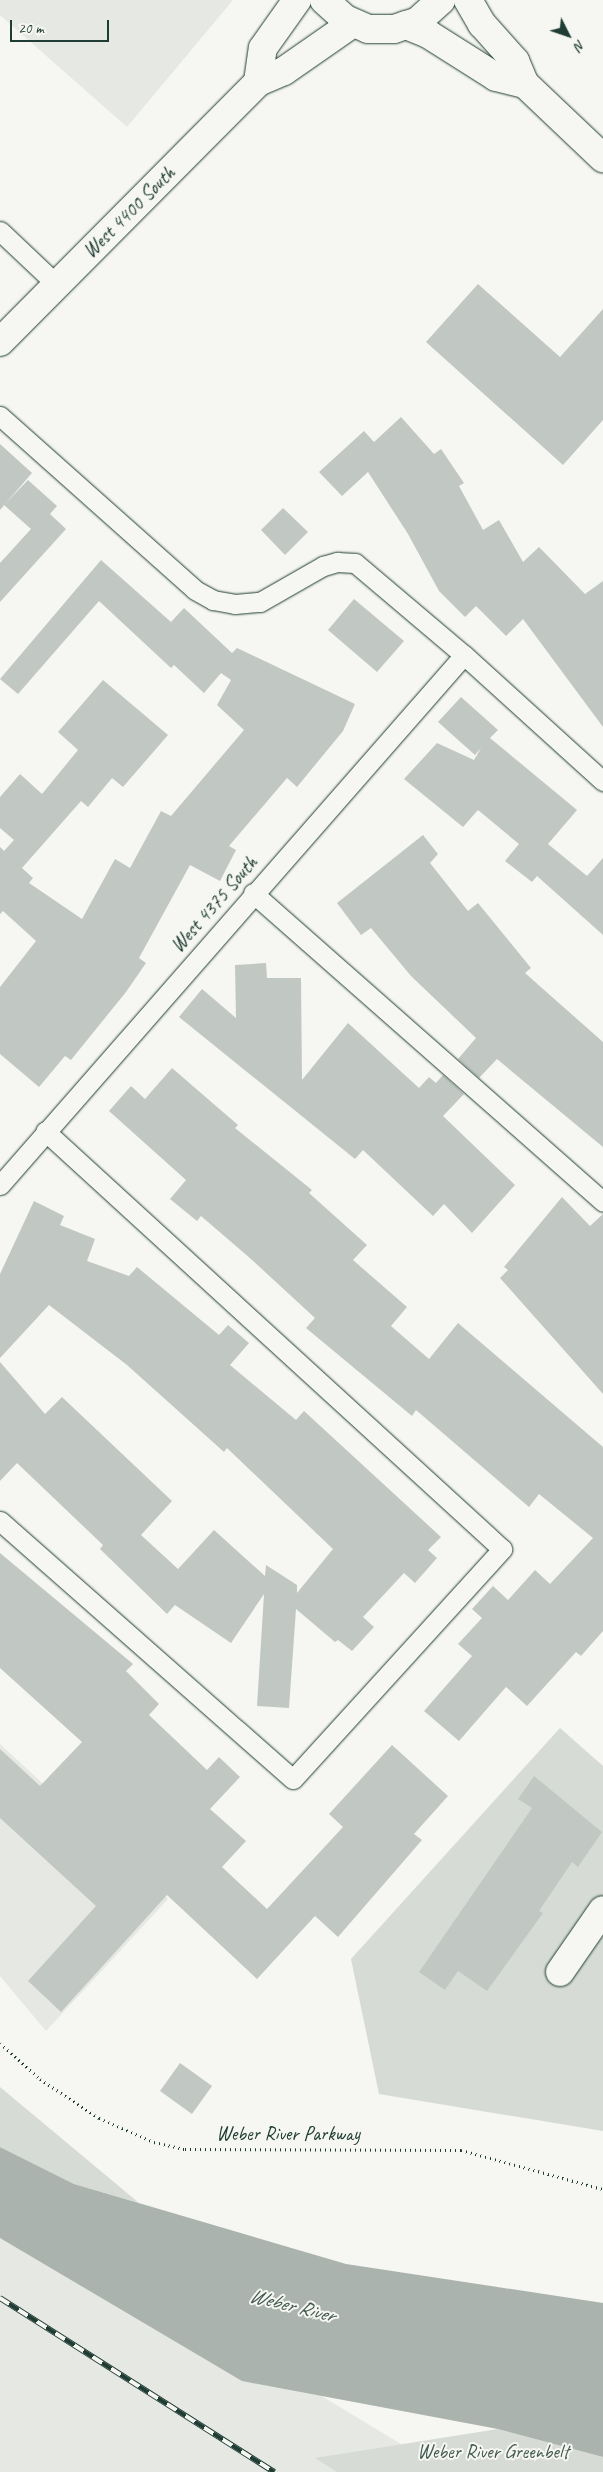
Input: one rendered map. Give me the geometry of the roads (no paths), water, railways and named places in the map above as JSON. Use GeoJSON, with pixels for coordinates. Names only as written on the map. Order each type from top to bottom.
{"type":"FeatureCollection","features":[{"type":"Feature","properties":{"kind":"street"},"geometry":{"type":"LineString","coordinates":[[258,82],[263,48],[297,0]]}},
{"type":"Feature","properties":{"kind":"street"},"geometry":{"type":"LineString","coordinates":[[324,0],[353,23],[368,29],[394,29],[418,21],[441,0]]}},
{"type":"Feature","properties":{"kind":"street"},"geometry":{"type":"LineString","coordinates":[[468,0],[482,24],[515,61],[525,84],[603,158]]}},
{"type":"Feature","properties":{"kind":"street","name":"West 4400 South"},"geometry":{"type":"LineString","coordinates":[[0,342],[258,82],[284,71],[353,23]]}},
{"type":"Feature","properties":{"kind":"street"},"geometry":{"type":"LineString","coordinates":[[406,25],[428,34],[496,77],[525,84]]}},
{"type":"Feature","properties":{"kind":"street"},"geometry":{"type":"LineString","coordinates":[[560,1972],[603,1910]]}},
{"type":"Feature","properties":{"kind":"lane"},"geometry":{"type":"LineString","coordinates":[[0,231],[56,284]]}},
{"type":"Feature","properties":{"kind":"lane"},"geometry":{"type":"LineString","coordinates":[[0,416],[195,590],[212,600],[235,604],[260,602],[323,566],[337,562],[355,563],[464,655],[603,781]]}},
{"type":"Feature","properties":{"kind":"lane","name":"West 4375 South"},"geometry":{"type":"LineString","coordinates":[[0,1185],[253,893],[464,655]]}},
{"type":"Feature","properties":{"kind":"lane"},"geometry":{"type":"LineString","coordinates":[[253,893],[603,1202]]}},
{"type":"Feature","properties":{"kind":"lane"},"geometry":{"type":"LineString","coordinates":[[0,1521],[292,1779],[502,1549],[45,1131]]}},
{"type":"Feature","properties":{"kind":"water","name":"Weber River"},"geometry":{"type":"Polygon","coordinates":[[[0,2147],[74,2184],[346,2264],[603,2303],[603,2457],[498,2429],[242,2381],[0,2238],[0,2147]]]}},
{"type":"Feature","properties":{"kind":"railway"},"geometry":{"type":"LineString","coordinates":[[0,2298],[274,2472]]}},
{"type":"Feature","properties":{"kind":"park label","name":"Weber River Greenbelt"},"geometry":{"type":"Point","coordinates":[493,2451]}}]}
